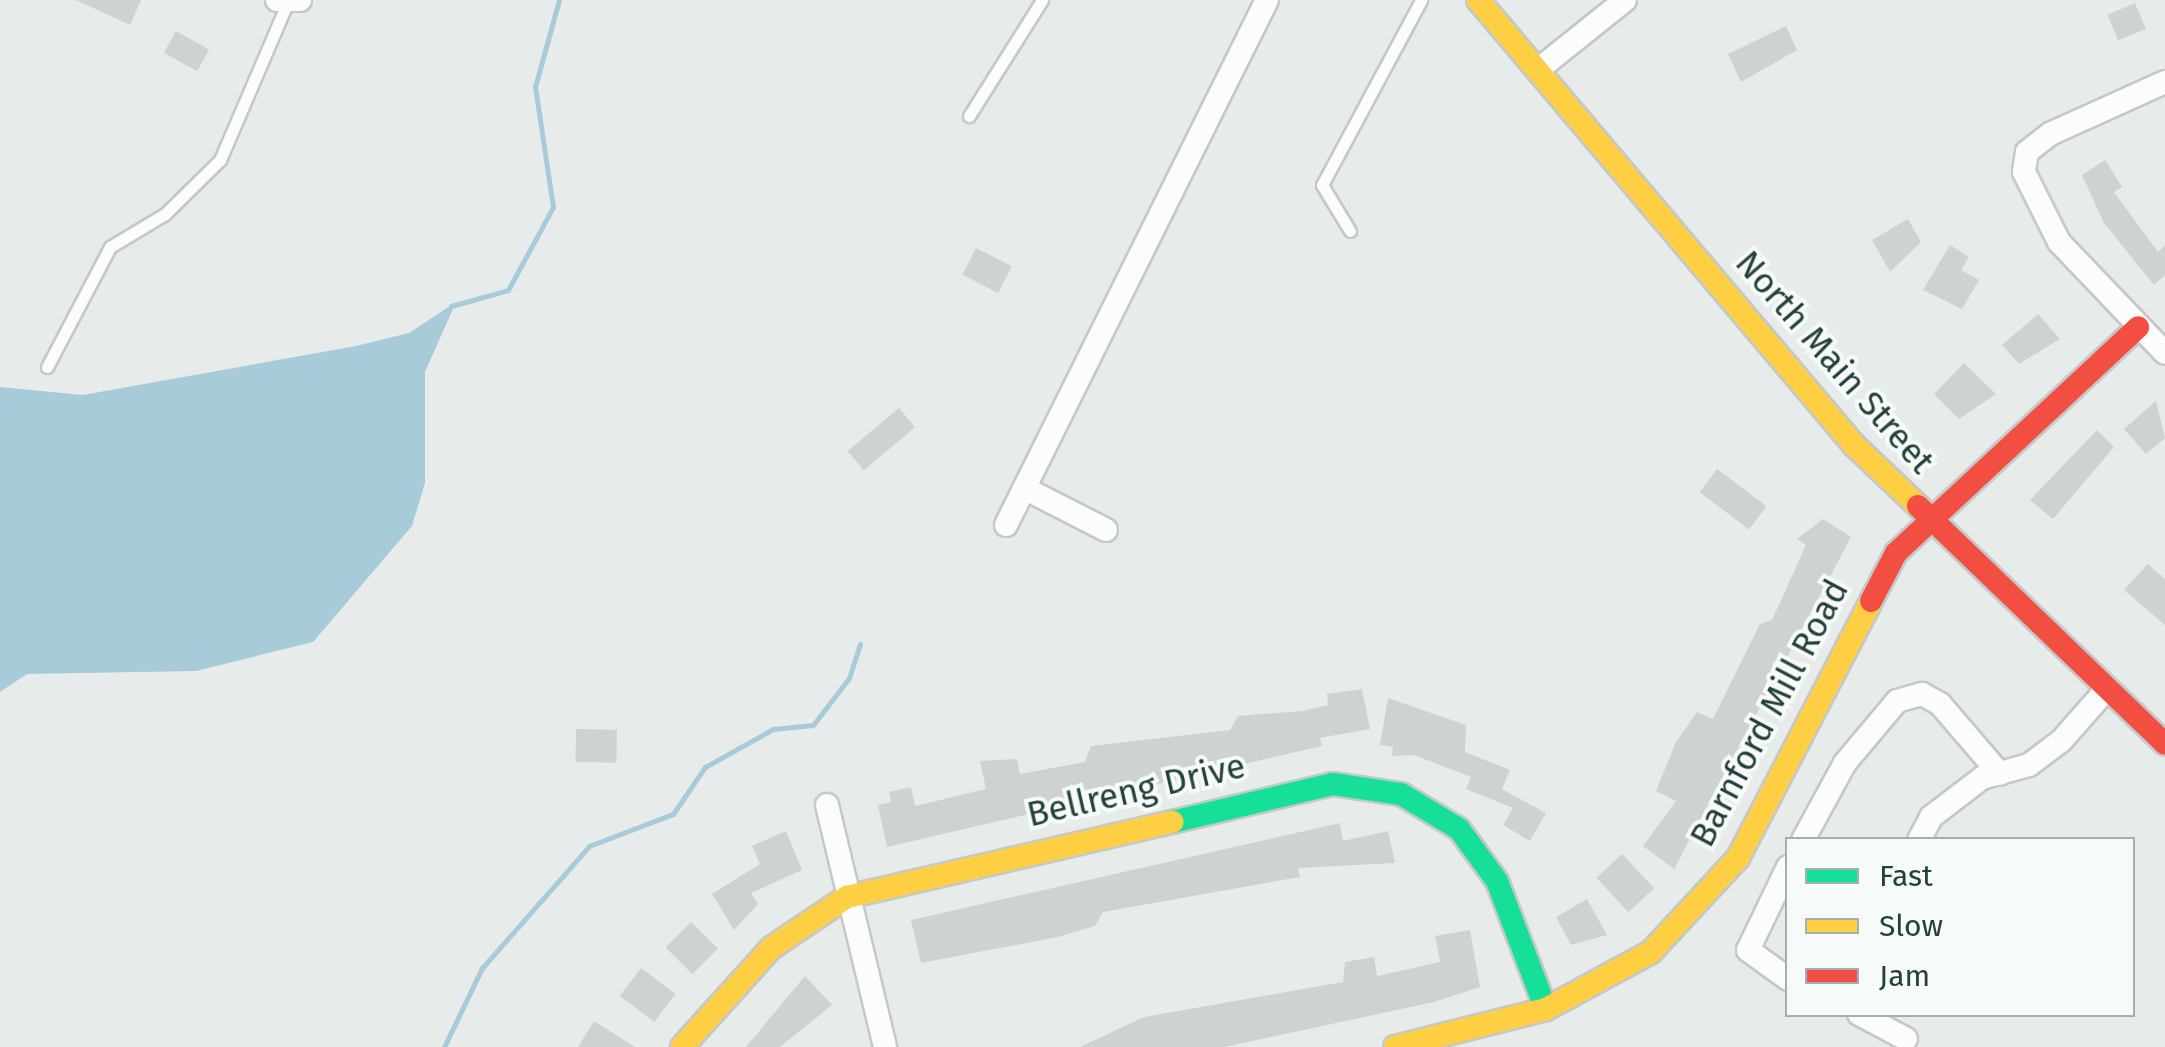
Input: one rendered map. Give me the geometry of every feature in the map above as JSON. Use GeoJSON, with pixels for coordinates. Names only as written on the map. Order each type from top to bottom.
{"type":"FeatureCollection","features":[{"type":"Feature","properties":{"kind":"street"},"geometry":{"type":"LineString","coordinates":[[1006,526],[1267,0]]}},
{"type":"Feature","properties":{"kind":"street","name":"North Main Street"},"geometry":{"type":"LineString","coordinates":[[1478,0],[1854,445],[1930,523],[2165,744]]}},
{"type":"Feature","properties":{"kind":"street"},"geometry":{"type":"LineString","coordinates":[[1539,69],[1625,0]]}},
{"type":"Feature","properties":{"kind":"street"},"geometry":{"type":"LineString","coordinates":[[2165,82],[2050,134],[2026,152],[2024,172],[2058,242],[2165,353]]}},
{"type":"Feature","properties":{"kind":"street","name":"Barnford Mill Road"},"geometry":{"type":"LineString","coordinates":[[1395,1047],[1546,1009],[1651,952],[1738,858],[1862,610],[1896,553],[2138,328]]}},
{"type":"Feature","properties":{"kind":"street"},"geometry":{"type":"LineString","coordinates":[[1024,488],[1106,530]]}},
{"type":"Feature","properties":{"kind":"street"},"geometry":{"type":"LineString","coordinates":[[1921,837],[1931,817],[2000,774],[2050,749],[2106,690]]}},
{"type":"Feature","properties":{"kind":"street"},"geometry":{"type":"LineString","coordinates":[[1804,837],[1845,763],[1897,701],[1922,694],[1940,704],[2000,774]]}},
{"type":"Feature","properties":{"kind":"street","name":"Bellreng Drive"},"geometry":{"type":"LineString","coordinates":[[682,1047],[772,948],[847,896],[1297,787],[1366,786],[1436,811],[1480,854],[1546,1009]]}},
{"type":"Feature","properties":{"kind":"street"},"geometry":{"type":"LineString","coordinates":[[827,805],[884,1047]]}},
{"type":"Feature","properties":{"kind":"street"},"geometry":{"type":"LineString","coordinates":[[1785,873],[1748,950],[1785,977]]}},
{"type":"Feature","properties":{"kind":"street"},"geometry":{"type":"LineString","coordinates":[[1865,1017],[1906,1039]]}},
{"type":"Feature","properties":{"kind":"lane"},"geometry":{"type":"LineString","coordinates":[[969,116],[1042,0]]}},
{"type":"Feature","properties":{"kind":"lane"},"geometry":{"type":"LineString","coordinates":[[1350,231],[1322,184],[1421,0]]}},
{"type":"Feature","properties":{"kind":"lane"},"geometry":{"type":"LineString","coordinates":[[47,367],[110,247],[165,214],[220,160],[288,2]]}},
{"type":"Feature","properties":{"kind":"water"},"geometry":{"type":"Polygon","coordinates":[[[456,302],[425,372],[425,483],[412,526],[313,642],[196,671],[27,674],[0,692],[0,387],[83,395],[356,346],[409,333],[456,302]]]}},
{"type":"Feature","properties":{"kind":"building"},"geometry":{"type":"Polygon","coordinates":[[[76,0],[141,0],[130,25],[76,0]]]}},
{"type":"Feature","properties":{"kind":"building"},"geometry":{"type":"Polygon","coordinates":[[[2135,3],[2146,29],[2118,40],[2107,15],[2135,3]]]}},
{"type":"Feature","properties":{"kind":"building"},"geometry":{"type":"Polygon","coordinates":[[[1786,26],[1797,50],[1741,82],[1728,54],[1786,26]]]}},
{"type":"Feature","properties":{"kind":"building"},"geometry":{"type":"Polygon","coordinates":[[[176,31],[209,49],[197,71],[164,53],[176,31]]]}},
{"type":"Feature","properties":{"kind":"building"},"geometry":{"type":"Polygon","coordinates":[[[2105,160],[2122,187],[2114,192],[2158,252],[2165,245],[2165,275],[2154,285],[2104,223],[2082,175],[2105,160]]]}},
{"type":"Feature","properties":{"kind":"building"},"geometry":{"type":"Polygon","coordinates":[[[1908,219],[1921,242],[1890,272],[1872,240],[1908,219]]]}},
{"type":"Feature","properties":{"kind":"building"},"geometry":{"type":"Polygon","coordinates":[[[1950,245],[1969,257],[1961,270],[1979,280],[1962,309],[1923,290],[1950,245]]]}},
{"type":"Feature","properties":{"kind":"building"},"geometry":{"type":"Polygon","coordinates":[[[976,248],[1012,266],[998,293],[962,275],[976,248]]]}},
{"type":"Feature","properties":{"kind":"building"},"geometry":{"type":"Polygon","coordinates":[[[2038,314],[2060,339],[2019,364],[2002,345],[2038,314]]]}},
{"type":"Feature","properties":{"kind":"building"},"geometry":{"type":"Polygon","coordinates":[[[1964,363],[1996,394],[1959,419],[1934,394],[1964,363]]]}},
{"type":"Feature","properties":{"kind":"building"},"geometry":{"type":"Polygon","coordinates":[[[2156,401],[2165,438],[2146,454],[2124,429],[2156,401]]]}},
{"type":"Feature","properties":{"kind":"building"},"geometry":{"type":"Polygon","coordinates":[[[899,408],[915,427],[864,470],[848,451],[899,408]]]}},
{"type":"Feature","properties":{"kind":"building"},"geometry":{"type":"Polygon","coordinates":[[[2097,430],[2114,447],[2053,519],[2030,500],[2097,430]]]}},
{"type":"Feature","properties":{"kind":"building"},"geometry":{"type":"Polygon","coordinates":[[[1717,469],[1767,506],[1749,529],[1700,492],[1717,469]]]}},
{"type":"Feature","properties":{"kind":"building"},"geometry":{"type":"Polygon","coordinates":[[[1823,519],[1851,537],[1674,869],[1643,846],[1676,801],[1656,791],[1676,742],[1697,712],[1713,719],[1760,624],[1772,620],[1806,545],[1797,539],[1823,519]]]}},
{"type":"Feature","properties":{"kind":"building"},"geometry":{"type":"Polygon","coordinates":[[[2148,564],[2165,579],[2165,625],[2124,590],[2148,564]]]}},
{"type":"Feature","properties":{"kind":"building"},"geometry":{"type":"Polygon","coordinates":[[[1362,689],[1370,729],[1320,738],[1322,746],[887,847],[878,805],[891,802],[889,792],[911,787],[915,806],[986,789],[980,761],[1017,759],[1020,774],[1085,762],[1091,746],[1230,730],[1238,716],[1302,711],[1328,705],[1327,694],[1362,689]]]}},
{"type":"Feature","properties":{"kind":"building"},"geometry":{"type":"Polygon","coordinates":[[[1388,698],[1466,725],[1465,752],[1510,770],[1502,789],[1546,813],[1530,841],[1503,825],[1513,808],[1466,789],[1471,777],[1414,755],[1392,756],[1393,747],[1380,745],[1388,698]]]}},
{"type":"Feature","properties":{"kind":"building"},"geometry":{"type":"Polygon","coordinates":[[[576,729],[617,730],[616,763],[575,762],[576,729]]]}},
{"type":"Feature","properties":{"kind":"building"},"geometry":{"type":"Polygon","coordinates":[[[1340,823],[1343,841],[1388,831],[1395,863],[1298,868],[1300,877],[1103,912],[1095,926],[1058,937],[921,963],[911,920],[1340,823]]]}},
{"type":"Feature","properties":{"kind":"building"},"geometry":{"type":"Polygon","coordinates":[[[786,831],[802,870],[751,893],[758,904],[734,930],[712,894],[760,864],[752,846],[786,831]]]}},
{"type":"Feature","properties":{"kind":"building"},"geometry":{"type":"Polygon","coordinates":[[[1622,854],[1654,888],[1628,912],[1596,878],[1622,854]]]}},
{"type":"Feature","properties":{"kind":"building"},"geometry":{"type":"Polygon","coordinates":[[[1587,899],[1607,935],[1571,945],[1556,917],[1587,899]]]}},
{"type":"Feature","properties":{"kind":"building"},"geometry":{"type":"Polygon","coordinates":[[[691,922],[718,949],[692,974],[666,947],[691,922]]]}},
{"type":"Feature","properties":{"kind":"building"},"geometry":{"type":"Polygon","coordinates":[[[1470,930],[1480,987],[1434,1002],[1224,1047],[1080,1047],[1144,1017],[1343,982],[1345,962],[1374,957],[1377,976],[1440,962],[1435,936],[1470,930]]]}},
{"type":"Feature","properties":{"kind":"building"},"geometry":{"type":"Polygon","coordinates":[[[641,968],[675,994],[654,1022],[620,996],[641,968]]]}},
{"type":"Feature","properties":{"kind":"building"},"geometry":{"type":"Polygon","coordinates":[[[805,976],[832,1005],[780,1047],[746,1047],[805,976]]]}},
{"type":"Feature","properties":{"kind":"building"},"geometry":{"type":"Polygon","coordinates":[[[594,1021],[635,1047],[578,1047],[594,1021]]]}},
{"type":"Feature","properties":{"kind":"waterway"},"geometry":{"type":"LineString","coordinates":[[451,306],[508,290],[553,207],[535,87],[559,0]]}},
{"type":"Feature","properties":{"kind":"waterway"},"geometry":{"type":"LineString","coordinates":[[444,1047],[482,968],[589,846],[673,814],[705,767],[773,729],[813,725],[849,678],[860,644]]}},
{"type":"Feature","properties":{"kind":"traffic: fast"},"geometry":{"type":"LineString","coordinates":[[1172,822],[1333,784],[1401,794],[1459,829],[1497,881],[1546,1009]]}},
{"type":"Feature","properties":{"kind":"traffic: slow"},"geometry":{"type":"LineString","coordinates":[[1478,0],[1854,445],[1918,506]]}},
{"type":"Feature","properties":{"kind":"traffic: slow"},"geometry":{"type":"LineString","coordinates":[[1395,1047],[1546,1009],[1651,952],[1738,858],[1871,601]]}},
{"type":"Feature","properties":{"kind":"traffic: slow"},"geometry":{"type":"LineString","coordinates":[[682,1047],[771,948],[847,897],[1172,822]]}},
{"type":"Feature","properties":{"kind":"traffic: jam"},"geometry":{"type":"LineString","coordinates":[[1871,601],[1896,553],[2138,327]]}},
{"type":"Feature","properties":{"kind":"traffic: jam"},"geometry":{"type":"LineString","coordinates":[[1918,506],[2165,744]]}}]}
